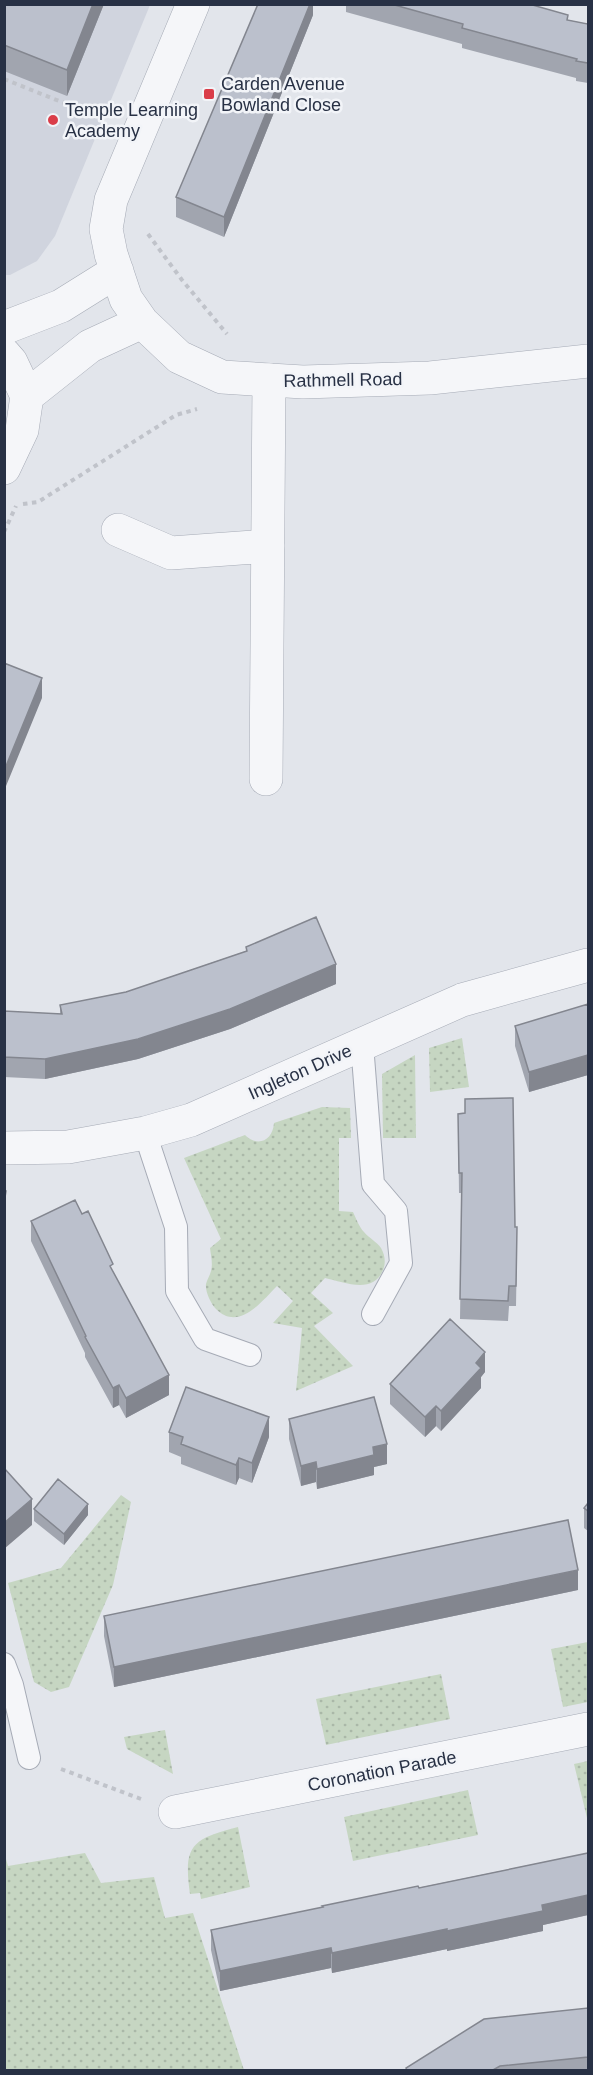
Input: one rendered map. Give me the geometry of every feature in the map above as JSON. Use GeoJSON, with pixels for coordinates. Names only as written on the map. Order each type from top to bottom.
{"type":"FeatureCollection","features":[{"type":"Feature","properties":{"kind":"street"},"geometry":{"type":"LineString","coordinates":[[128,297],[106,229],[111,200],[193,4]]}},
{"type":"Feature","properties":{"kind":"street"},"geometry":{"type":"LineString","coordinates":[[4,328],[61,306],[128,297]]}},
{"type":"Feature","properties":{"kind":"street"},"geometry":{"type":"LineString","coordinates":[[27,396],[90,346],[128,297]]}},
{"type":"Feature","properties":{"kind":"street","name":"Rathmell Road"},"geometry":{"type":"LineString","coordinates":[[128,297],[179,357],[222,377],[303,382],[430,378],[588,361]]}},
{"type":"Feature","properties":{"kind":"street"},"geometry":{"type":"LineString","coordinates":[[4,468],[22,430],[27,396],[8,358]]}},
{"type":"Feature","properties":{"kind":"street"},"geometry":{"type":"LineString","coordinates":[[266,779],[269,380]]}},
{"type":"Feature","properties":{"kind":"street"},"geometry":{"type":"LineString","coordinates":[[118,530],[171,553],[268,546]]}},
{"type":"Feature","properties":{"kind":"street","name":"Ingleton Drive"},"geometry":{"type":"LineString","coordinates":[[4,1148],[68,1147],[145,1133],[191,1120],[462,1000],[588,965]]}},
{"type":"Feature","properties":{"kind":"street","name":"Coronation Parade"},"geometry":{"type":"LineString","coordinates":[[175,1812],[588,1729]]}},
{"type":"Feature","properties":{"kind":"lane"},"geometry":{"type":"LineString","coordinates":[[362,1044],[374,1184],[396,1211],[401,1263],[374,1314]]}},
{"type":"Feature","properties":{"kind":"lane"},"geometry":{"type":"LineString","coordinates":[[145,1133],[176,1227],[177,1291],[205,1339],[250,1355]]}},
{"type":"Feature","properties":{"kind":"lane"},"geometry":{"type":"LineString","coordinates":[[4,1664],[12,1685],[29,1758]]}},
{"type":"Feature","properties":{"kind":"path"},"geometry":{"type":"LineString","coordinates":[[4,79],[112,122],[106,135],[133,146]]}},
{"type":"Feature","properties":{"kind":"path"},"geometry":{"type":"LineString","coordinates":[[142,226],[232,342]]}},
{"type":"Feature","properties":{"kind":"path"},"geometry":{"type":"LineString","coordinates":[[4,532],[16,505],[38,502],[176,416],[203,408]]}},
{"type":"Feature","properties":{"kind":"path"},"geometry":{"type":"LineString","coordinates":[[29,1758],[175,1812]]}},
{"type":"Feature","properties":{"kind":"shaded area","name":"Temple Learning Academy"},"geometry":{"type":"Polygon","coordinates":[[[4,5],[150,5],[55,236],[37,261],[10,275],[4,275],[4,5]]]}},
{"type":"Feature","properties":{"kind":"green space"},"geometry":{"type":"Polygon","coordinates":[[[462,1038],[469,1087],[430,1092],[429,1048],[462,1038]]]}},
{"type":"Feature","properties":{"kind":"green space"},"geometry":{"type":"Polygon","coordinates":[[[415,1055],[416,1138],[383,1138],[382,1074],[415,1055]]]}},
{"type":"Feature","properties":{"kind":"green space"},"geometry":{"type":"Polygon","coordinates":[[[322,1107],[350,1108],[351,1138],[339,1138],[339,1211],[353,1212],[362,1230],[381,1248],[385,1265],[378,1278],[365,1285],[325,1278],[311,1293],[333,1313],[314,1326],[353,1366],[296,1391],[302,1328],[273,1323],[293,1301],[277,1286],[249,1312],[233,1317],[216,1309],[209,1298],[206,1284],[212,1268],[210,1248],[221,1239],[184,1158],[245,1135],[255,1141],[264,1140],[271,1134],[274,1123],[322,1107]]]}},
{"type":"Feature","properties":{"kind":"green space"},"geometry":{"type":"Polygon","coordinates":[[[121,1495],[131,1502],[113,1585],[69,1687],[51,1692],[34,1682],[8,1583],[61,1568],[121,1495]]]}},
{"type":"Feature","properties":{"kind":"green space"},"geometry":{"type":"Polygon","coordinates":[[[588,1642],[588,1702],[563,1707],[551,1649],[588,1642]]]}},
{"type":"Feature","properties":{"kind":"green space"},"geometry":{"type":"Polygon","coordinates":[[[441,1674],[450,1719],[326,1745],[316,1699],[441,1674]]]}},
{"type":"Feature","properties":{"kind":"green space"},"geometry":{"type":"Polygon","coordinates":[[[165,1730],[173,1774],[127,1749],[124,1737],[165,1730]]]}},
{"type":"Feature","properties":{"kind":"green space"},"geometry":{"type":"Polygon","coordinates":[[[588,1761],[588,1818],[587,1818],[574,1764],[588,1761]]]}},
{"type":"Feature","properties":{"kind":"green space"},"geometry":{"type":"Polygon","coordinates":[[[468,1790],[478,1835],[353,1861],[344,1817],[468,1790]]]}},
{"type":"Feature","properties":{"kind":"green space"},"geometry":{"type":"Polygon","coordinates":[[[238,1827],[250,1887],[201,1899],[200,1893],[190,1894],[188,1865],[194,1847],[210,1836],[238,1827]]]}},
{"type":"Feature","properties":{"kind":"green space"},"geometry":{"type":"Polygon","coordinates":[[[4,1852],[8,1866],[85,1853],[101,1883],[154,1877],[165,1918],[193,1913],[244,2070],[5,2070],[4,1852]]]}},
{"type":"Feature","properties":{"kind":"building"},"geometry":{"type":"Polygon","coordinates":[[[4,4],[93,4],[67,70],[4,45],[4,4]]]}},
{"type":"Feature","properties":{"kind":"building"},"geometry":{"type":"Polygon","coordinates":[[[258,4],[310,4],[224,217],[176,197],[258,4]]]}},
{"type":"Feature","properties":{"kind":"building"},"geometry":{"type":"Polygon","coordinates":[[[391,4],[529,4],[568,15],[567,20],[588,24],[588,63],[462,28],[463,24],[391,4]]]}},
{"type":"Feature","properties":{"kind":"building"},"geometry":{"type":"Polygon","coordinates":[[[4,663],[42,678],[4,771],[4,663]]]}},
{"type":"Feature","properties":{"kind":"building"},"geometry":{"type":"Polygon","coordinates":[[[316,917],[336,964],[230,1009],[138,1039],[45,1059],[4,1057],[4,1011],[62,1014],[60,1005],[126,992],[247,951],[246,947],[316,917]]]}},
{"type":"Feature","properties":{"kind":"building"},"geometry":{"type":"Polygon","coordinates":[[[588,1004],[588,1055],[529,1072],[515,1026],[588,1004]]]}},
{"type":"Feature","properties":{"kind":"building"},"geometry":{"type":"Polygon","coordinates":[[[513,1098],[515,1227],[517,1227],[516,1286],[509,1286],[508,1301],[460,1299],[462,1173],[459,1173],[458,1114],[465,1113],[465,1099],[513,1098]]]}},
{"type":"Feature","properties":{"kind":"building"},"geometry":{"type":"Polygon","coordinates":[[[75,1200],[82,1214],[88,1211],[113,1264],[110,1266],[169,1375],[126,1398],[119,1385],[113,1388],[85,1337],[31,1221],[75,1200]]]}},
{"type":"Feature","properties":{"kind":"building"},"geometry":{"type":"Polygon","coordinates":[[[450,1319],[485,1352],[476,1363],[481,1368],[441,1411],[436,1406],[425,1417],[390,1384],[450,1319]]]}},
{"type":"Feature","properties":{"kind":"building"},"geometry":{"type":"Polygon","coordinates":[[[186,1387],[269,1417],[252,1463],[239,1458],[236,1465],[181,1444],[183,1437],[169,1432],[186,1387]]]}},
{"type":"Feature","properties":{"kind":"building"},"geometry":{"type":"Polygon","coordinates":[[[374,1397],[387,1444],[373,1447],[374,1455],[317,1469],[316,1462],[301,1466],[289,1419],[374,1397]]]}},
{"type":"Feature","properties":{"kind":"building"},"geometry":{"type":"Polygon","coordinates":[[[4,1468],[32,1499],[4,1523],[4,1468]]]}},
{"type":"Feature","properties":{"kind":"building"},"geometry":{"type":"Polygon","coordinates":[[[58,1479],[88,1504],[64,1534],[34,1509],[58,1479]]]}},
{"type":"Feature","properties":{"kind":"building"},"geometry":{"type":"Polygon","coordinates":[[[568,1520],[578,1570],[114,1667],[104,1616],[568,1520]]]}},
{"type":"Feature","properties":{"kind":"building"},"geometry":{"type":"Polygon","coordinates":[[[588,1853],[588,1895],[542,1905],[543,1911],[332,1953],[331,1948],[220,1971],[211,1930],[588,1853]]]}},
{"type":"Feature","properties":{"kind":"building"},"geometry":{"type":"Polygon","coordinates":[[[588,2008],[588,2057],[500,2066],[493,2070],[407,2070],[406,2068],[484,2019],[588,2008]]]}},
{"type":"Feature","properties":{"kind":"place","name":"Carden Avenue Bowland Close"},"geometry":{"type":"Point","coordinates":[209,94]}},
{"type":"Feature","properties":{"kind":"place","name":"Temple Learning Academy"},"geometry":{"type":"Point","coordinates":[53,120]}}]}
